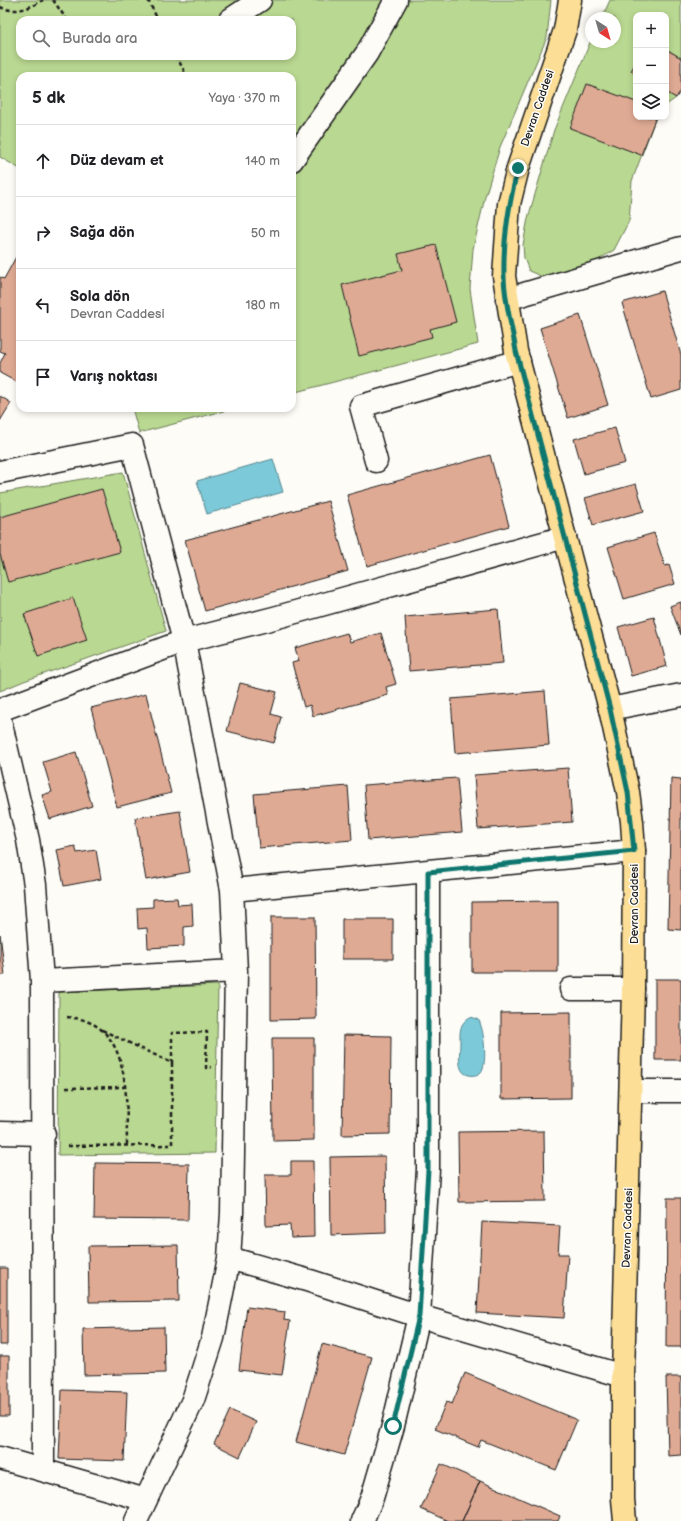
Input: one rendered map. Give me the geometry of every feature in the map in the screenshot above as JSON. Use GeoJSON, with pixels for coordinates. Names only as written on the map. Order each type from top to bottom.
{"type":"FeatureCollection","features":[{"type":"Feature","properties":{"kind":"main road","name":"Devran Caddesi"},"geometry":{"type":"LineString","coordinates":[[570,0],[564,30],[528,134],[509,204],[504,276],[519,361],[610,709],[628,792],[634,851],[634,989],[623,1376],[623,1499],[625,1521]]}},
{"type":"Feature","properties":{"kind":"street"},"geometry":{"type":"LineString","coordinates":[[236,16],[260,0]]}},
{"type":"Feature","properties":{"kind":"street"},"geometry":{"type":"LineString","coordinates":[[296,154],[367,53],[396,0]]}},
{"type":"Feature","properties":{"kind":"street"},"geometry":{"type":"LineString","coordinates":[[507,299],[681,248]]}},
{"type":"Feature","properties":{"kind":"street"},"geometry":{"type":"LineString","coordinates":[[376,461],[361,406],[519,361]]}},
{"type":"Feature","properties":{"kind":"street"},"geometry":{"type":"LineString","coordinates":[[0,472],[132,445],[184,641],[232,890],[236,971],[229,1258],[213,1338],[193,1400],[136,1521]]}},
{"type":"Feature","properties":{"kind":"street"},"geometry":{"type":"LineString","coordinates":[[0,710],[184,641],[274,618],[565,537]]}},
{"type":"Feature","properties":{"kind":"street"},"geometry":{"type":"LineString","coordinates":[[610,709],[681,695]]}},
{"type":"Feature","properties":{"kind":"street"},"geometry":{"type":"LineString","coordinates":[[0,720],[28,840],[35,885],[42,981],[44,1134],[43,1470]]}},
{"type":"Feature","properties":{"kind":"street"},"geometry":{"type":"LineString","coordinates":[[232,890],[634,851]]}},
{"type":"Feature","properties":{"kind":"street"},"geometry":{"type":"LineString","coordinates":[[362,1521],[372,1498],[393,1426],[419,1316],[428,1170],[428,872]]}},
{"type":"Feature","properties":{"kind":"street"},"geometry":{"type":"LineString","coordinates":[[42,981],[236,971]]}},
{"type":"Feature","properties":{"kind":"street"},"geometry":{"type":"LineString","coordinates":[[570,989],[634,989]]}},
{"type":"Feature","properties":{"kind":"street"},"geometry":{"type":"LineString","coordinates":[[631,1091],[681,1091]]}},
{"type":"Feature","properties":{"kind":"street"},"geometry":{"type":"LineString","coordinates":[[0,1133],[44,1134]]}},
{"type":"Feature","properties":{"kind":"street"},"geometry":{"type":"LineString","coordinates":[[229,1258],[310,1281],[419,1316],[623,1376]]}},
{"type":"Feature","properties":{"kind":"street"},"geometry":{"type":"LineString","coordinates":[[0,1458],[146,1500]]}},
{"type":"Feature","properties":{"kind":"path"},"geometry":{"type":"LineString","coordinates":[[0,7],[5,10],[22,10],[43,0]]}},
{"type":"Feature","properties":{"kind":"path"},"geometry":{"type":"LineString","coordinates":[[53,0],[65,16]]}},
{"type":"Feature","properties":{"kind":"path"},"geometry":{"type":"LineString","coordinates":[[148,0],[156,16]]}},
{"type":"Feature","properties":{"kind":"path"},"geometry":{"type":"LineString","coordinates":[[178,60],[185,72]]}},
{"type":"Feature","properties":{"kind":"path"},"geometry":{"type":"LineString","coordinates":[[43,1017],[67,1017],[86,1021],[172,1063]]}},
{"type":"Feature","properties":{"kind":"path"},"geometry":{"type":"LineString","coordinates":[[100,1029],[112,1043],[122,1065],[126,1087],[127,1145]]}},
{"type":"Feature","properties":{"kind":"path"},"geometry":{"type":"LineString","coordinates":[[66,1139],[66,1146],[172,1144],[172,1033],[207,1032],[206,1068],[234,1067]]}},
{"type":"Feature","properties":{"kind":"path"},"geometry":{"type":"LineString","coordinates":[[65,1096],[65,1088],[126,1087]]}},
{"type":"Feature","properties":{"kind":"green space"},"geometry":{"type":"Polygon","coordinates":[[[0,0],[551,0],[547,37],[500,147],[485,197],[473,249],[470,289],[478,344],[296,392],[296,72],[16,72],[16,167],[0,157],[0,0]]]}},
{"type":"Feature","properties":{"kind":"green space"},"geometry":{"type":"Polygon","coordinates":[[[610,0],[681,0],[681,58],[669,51],[669,12],[633,12],[633,120],[655,120],[632,181],[629,221],[614,250],[587,267],[545,278],[529,271],[524,258],[523,245],[528,218],[554,130],[588,48],[621,48],[621,12],[605,12],[610,0]]]}},
{"type":"Feature","properties":{"kind":"green space"},"geometry":{"type":"Polygon","coordinates":[[[669,93],[676,98],[669,103],[669,93]]]}},
{"type":"Feature","properties":{"kind":"green space"},"geometry":{"type":"Polygon","coordinates":[[[133,412],[220,412],[139,433],[133,412]]]}},
{"type":"Feature","properties":{"kind":"green space"},"geometry":{"type":"Polygon","coordinates":[[[123,472],[166,631],[24,681],[0,691],[0,493],[123,472]]]}},
{"type":"Feature","properties":{"kind":"green space"},"geometry":{"type":"Polygon","coordinates":[[[218,985],[215,1153],[58,1155],[59,992],[218,985]]]}},
{"type":"Feature","properties":{"kind":"water"},"geometry":{"type":"Polygon","coordinates":[[[273,459],[283,492],[207,514],[197,481],[273,459]]]}},
{"type":"Feature","properties":{"kind":"water"},"geometry":{"type":"Polygon","coordinates":[[[470,1017],[478,1019],[483,1037],[485,1054],[483,1068],[477,1075],[469,1075],[462,1071],[460,1067],[459,1057],[461,1028],[464,1022],[470,1017]]]}},
{"type":"Feature","properties":{"kind":"building"},"geometry":{"type":"Polygon","coordinates":[[[669,51],[681,58],[681,90],[676,98],[669,94],[669,51]]]}},
{"type":"Feature","properties":{"kind":"building"},"geometry":{"type":"Polygon","coordinates":[[[587,84],[633,101],[633,120],[655,120],[641,155],[570,128],[587,84]]]}},
{"type":"Feature","properties":{"kind":"building"},"geometry":{"type":"Polygon","coordinates":[[[436,245],[456,322],[430,329],[432,337],[359,356],[342,285],[402,270],[398,254],[436,245]]]}},
{"type":"Feature","properties":{"kind":"building"},"geometry":{"type":"Polygon","coordinates":[[[16,257],[16,382],[0,373],[0,363],[5,353],[0,351],[0,277],[4,279],[16,257]]]}},
{"type":"Feature","properties":{"kind":"building"},"geometry":{"type":"Polygon","coordinates":[[[662,291],[681,355],[681,390],[651,399],[622,303],[662,291]]]}},
{"type":"Feature","properties":{"kind":"building"},"geometry":{"type":"Polygon","coordinates":[[[580,315],[608,405],[568,418],[540,328],[580,315]]]}},
{"type":"Feature","properties":{"kind":"building"},"geometry":{"type":"Polygon","coordinates":[[[0,396],[11,403],[0,421],[0,396]]]}},
{"type":"Feature","properties":{"kind":"building"},"geometry":{"type":"Polygon","coordinates":[[[615,428],[625,463],[584,474],[574,439],[615,428]]]}},
{"type":"Feature","properties":{"kind":"building"},"geometry":{"type":"Polygon","coordinates":[[[490,455],[509,526],[367,566],[347,495],[490,455]]]}},
{"type":"Feature","properties":{"kind":"building"},"geometry":{"type":"Polygon","coordinates":[[[636,484],[644,511],[593,525],[585,498],[636,484]]]}},
{"type":"Feature","properties":{"kind":"building"},"geometry":{"type":"Polygon","coordinates":[[[102,489],[120,552],[8,582],[0,554],[0,517],[102,489]]]}},
{"type":"Feature","properties":{"kind":"building"},"geometry":{"type":"Polygon","coordinates":[[[328,501],[348,571],[205,611],[185,540],[328,501]]]}},
{"type":"Feature","properties":{"kind":"building"},"geometry":{"type":"Polygon","coordinates":[[[654,533],[665,566],[669,565],[675,584],[624,599],[608,547],[654,533]]]}},
{"type":"Feature","properties":{"kind":"building"},"geometry":{"type":"Polygon","coordinates":[[[73,598],[87,640],[38,656],[24,614],[73,598]]]}},
{"type":"Feature","properties":{"kind":"building"},"geometry":{"type":"Polygon","coordinates":[[[681,602],[681,635],[670,606],[681,602]]]}},
{"type":"Feature","properties":{"kind":"building"},"geometry":{"type":"Polygon","coordinates":[[[498,609],[503,663],[409,671],[405,617],[498,609]]]}},
{"type":"Feature","properties":{"kind":"building"},"geometry":{"type":"Polygon","coordinates":[[[654,617],[667,666],[631,676],[618,627],[654,617]]]}},
{"type":"Feature","properties":{"kind":"building"},"geometry":{"type":"Polygon","coordinates":[[[347,633],[350,642],[381,633],[396,684],[386,687],[388,695],[313,716],[310,705],[304,707],[292,663],[299,661],[295,648],[347,633]]]}},
{"type":"Feature","properties":{"kind":"building"},"geometry":{"type":"Polygon","coordinates":[[[240,683],[277,692],[271,714],[281,717],[274,743],[227,731],[240,683]]]}},
{"type":"Feature","properties":{"kind":"building"},"geometry":{"type":"Polygon","coordinates":[[[545,691],[549,745],[455,753],[451,699],[545,691]]]}},
{"type":"Feature","properties":{"kind":"building"},"geometry":{"type":"Polygon","coordinates":[[[146,694],[171,793],[117,807],[91,708],[146,694]]]}},
{"type":"Feature","properties":{"kind":"building"},"geometry":{"type":"Polygon","coordinates":[[[76,752],[92,806],[50,819],[42,795],[52,792],[43,762],[76,752]]]}},
{"type":"Feature","properties":{"kind":"building"},"geometry":{"type":"Polygon","coordinates":[[[568,768],[572,822],[478,829],[474,775],[568,768]]]}},
{"type":"Feature","properties":{"kind":"building"},"geometry":{"type":"Polygon","coordinates":[[[457,778],[462,832],[368,840],[364,785],[457,778]]]}},
{"type":"Feature","properties":{"kind":"building"},"geometry":{"type":"Polygon","coordinates":[[[671,778],[681,779],[681,930],[668,929],[671,778]]]}},
{"type":"Feature","properties":{"kind":"building"},"geometry":{"type":"Polygon","coordinates":[[[348,786],[352,840],[259,848],[254,794],[348,786]]]}},
{"type":"Feature","properties":{"kind":"building"},"geometry":{"type":"Polygon","coordinates":[[[180,811],[190,872],[146,880],[135,818],[180,811]]]}},
{"type":"Feature","properties":{"kind":"building"},"geometry":{"type":"Polygon","coordinates":[[[75,846],[77,853],[96,850],[101,879],[64,886],[57,850],[75,846]]]}},
{"type":"Feature","properties":{"kind":"building"},"geometry":{"type":"Polygon","coordinates":[[[177,898],[178,905],[192,904],[193,926],[184,927],[184,946],[148,948],[147,928],[138,929],[137,908],[153,907],[153,899],[177,898]]]}},
{"type":"Feature","properties":{"kind":"building"},"geometry":{"type":"Polygon","coordinates":[[[558,901],[558,972],[472,972],[472,902],[558,901]]]}},
{"type":"Feature","properties":{"kind":"building"},"geometry":{"type":"Polygon","coordinates":[[[271,917],[315,917],[316,1019],[271,1020],[271,917]]]}},
{"type":"Feature","properties":{"kind":"building"},"geometry":{"type":"Polygon","coordinates":[[[342,919],[393,919],[393,959],[342,959],[342,919]]]}},
{"type":"Feature","properties":{"kind":"building"},"geometry":{"type":"Polygon","coordinates":[[[0,934],[5,975],[0,975],[0,934]]]}},
{"type":"Feature","properties":{"kind":"building"},"geometry":{"type":"Polygon","coordinates":[[[655,979],[681,979],[681,1060],[655,1060],[655,979]]]}},
{"type":"Feature","properties":{"kind":"building"},"geometry":{"type":"Polygon","coordinates":[[[571,1012],[571,1098],[501,1099],[501,1013],[571,1012]]]}},
{"type":"Feature","properties":{"kind":"building"},"geometry":{"type":"Polygon","coordinates":[[[344,1035],[391,1036],[390,1134],[342,1135],[344,1035]]]}},
{"type":"Feature","properties":{"kind":"building"},"geometry":{"type":"Polygon","coordinates":[[[272,1038],[314,1038],[314,1140],[273,1141],[272,1038]]]}},
{"type":"Feature","properties":{"kind":"building"},"geometry":{"type":"Polygon","coordinates":[[[544,1131],[545,1201],[459,1202],[458,1132],[544,1131]]]}},
{"type":"Feature","properties":{"kind":"building"},"geometry":{"type":"Polygon","coordinates":[[[385,1156],[386,1233],[331,1235],[330,1157],[385,1156]]]}},
{"type":"Feature","properties":{"kind":"building"},"geometry":{"type":"Polygon","coordinates":[[[291,1161],[313,1161],[314,1237],[291,1238],[290,1225],[266,1226],[265,1175],[291,1175],[291,1161]]]}},
{"type":"Feature","properties":{"kind":"building"},"geometry":{"type":"Polygon","coordinates":[[[95,1163],[189,1164],[188,1220],[94,1219],[95,1163]]]}},
{"type":"Feature","properties":{"kind":"building"},"geometry":{"type":"Polygon","coordinates":[[[667,1198],[681,1198],[681,1347],[666,1347],[667,1198]]]}},
{"type":"Feature","properties":{"kind":"building"},"geometry":{"type":"Polygon","coordinates":[[[482,1222],[560,1226],[558,1254],[568,1254],[564,1318],[477,1313],[482,1222]]]}},
{"type":"Feature","properties":{"kind":"building"},"geometry":{"type":"Polygon","coordinates":[[[178,1245],[179,1301],[89,1302],[88,1246],[178,1245]]]}},
{"type":"Feature","properties":{"kind":"building"},"geometry":{"type":"Polygon","coordinates":[[[0,1268],[7,1268],[7,1345],[0,1345],[0,1268]]]}},
{"type":"Feature","properties":{"kind":"building"},"geometry":{"type":"Polygon","coordinates":[[[247,1307],[285,1312],[284,1320],[290,1321],[282,1375],[239,1370],[247,1307]]]}},
{"type":"Feature","properties":{"kind":"building"},"geometry":{"type":"Polygon","coordinates":[[[164,1327],[165,1373],[84,1375],[83,1329],[164,1327]]]}},
{"type":"Feature","properties":{"kind":"building"},"geometry":{"type":"Polygon","coordinates":[[[322,1344],[372,1357],[344,1455],[296,1442],[322,1344]]]}},
{"type":"Feature","properties":{"kind":"building"},"geometry":{"type":"Polygon","coordinates":[[[0,1356],[9,1356],[9,1416],[0,1416],[0,1356]]]}},
{"type":"Feature","properties":{"kind":"building"},"geometry":{"type":"Polygon","coordinates":[[[465,1373],[577,1420],[556,1470],[481,1440],[478,1447],[435,1429],[446,1402],[452,1404],[465,1373]]]}},
{"type":"Feature","properties":{"kind":"building"},"geometry":{"type":"Polygon","coordinates":[[[666,1377],[681,1377],[681,1455],[668,1456],[666,1377]]]}},
{"type":"Feature","properties":{"kind":"building"},"geometry":{"type":"Polygon","coordinates":[[[62,1390],[127,1392],[124,1461],[59,1459],[62,1390]]]}},
{"type":"Feature","properties":{"kind":"building"},"geometry":{"type":"Polygon","coordinates":[[[230,1410],[256,1422],[240,1457],[214,1444],[230,1410]]]}},
{"type":"Feature","properties":{"kind":"building"},"geometry":{"type":"Polygon","coordinates":[[[441,1464],[480,1481],[462,1521],[448,1521],[421,1509],[441,1464]]]}},
{"type":"Feature","properties":{"kind":"building"},"geometry":{"type":"Polygon","coordinates":[[[480,1481],[560,1516],[558,1521],[462,1521],[480,1481]]]}},
{"type":"Feature","properties":{"kind":"route"},"geometry":{"type":"LineString","coordinates":[[393,1426],[419,1316],[428,1170],[428,872],[634,851],[628,792],[610,709],[516,351],[507,299],[504,276],[505,243],[509,204],[518,168]]}}]}
